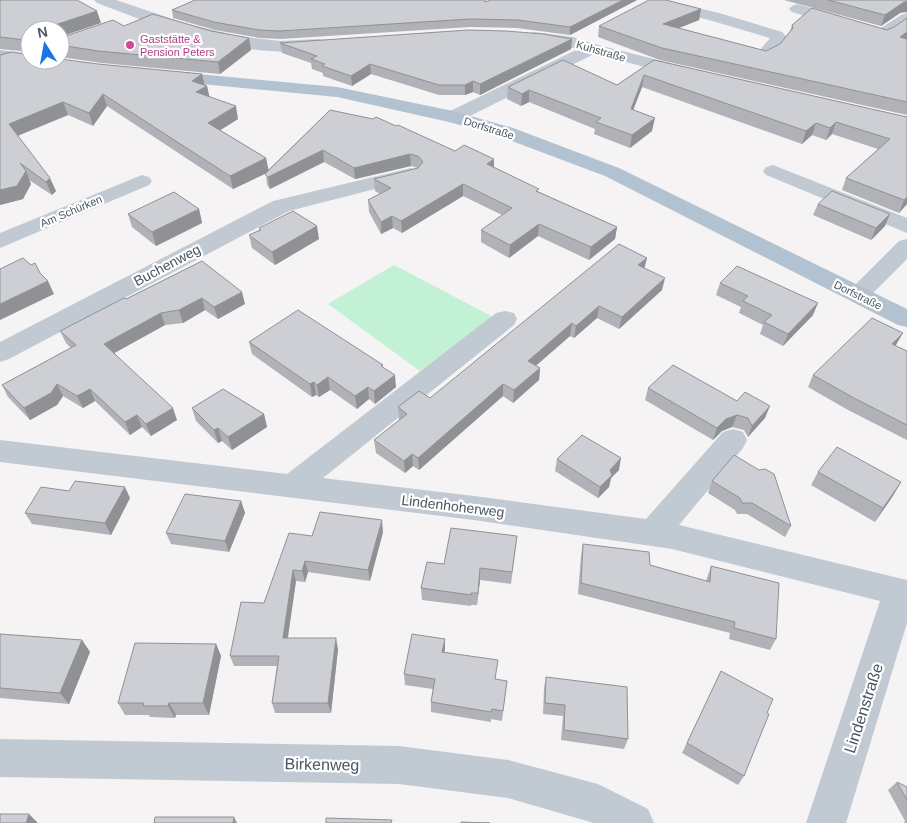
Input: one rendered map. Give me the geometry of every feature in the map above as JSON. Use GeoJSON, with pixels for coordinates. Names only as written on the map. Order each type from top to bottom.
{"type":"FeatureCollection","features":[{"type":"Feature","properties":{"kind":"main road","name":"Dorfstraße"},"geometry":{"type":"LineString","coordinates":[[149,75],[337,92],[506,132],[612,172],[907,319]]}},
{"type":"Feature","properties":{"kind":"street"},"geometry":{"type":"LineString","coordinates":[[102,0],[143,15],[251,44],[281,46],[337,43]]}},
{"type":"Feature","properties":{"kind":"street"},"geometry":{"type":"LineString","coordinates":[[652,1],[712,16],[776,35],[780,38],[763,56]]}},
{"type":"Feature","properties":{"kind":"street"},"geometry":{"type":"LineString","coordinates":[[797,9],[882,34],[907,18]]}},
{"type":"Feature","properties":{"kind":"street"},"geometry":{"type":"LineString","coordinates":[[124,22],[143,15]]}},
{"type":"Feature","properties":{"kind":"street"},"geometry":{"type":"LineString","coordinates":[[573,42],[594,31]]}},
{"type":"Feature","properties":{"kind":"street","name":"Kuhstraße"},"geometry":{"type":"LineString","coordinates":[[522,36],[573,42],[592,49],[699,76]]}},
{"type":"Feature","properties":{"kind":"street"},"geometry":{"type":"LineString","coordinates":[[453,118],[592,49]]}},
{"type":"Feature","properties":{"kind":"street"},"geometry":{"type":"LineString","coordinates":[[773,171],[907,226]]}},
{"type":"Feature","properties":{"kind":"street","name":"Buchenweg"},"geometry":{"type":"LineString","coordinates":[[0,353],[280,206],[411,174]]}},
{"type":"Feature","properties":{"kind":"street","name":"Am Schürken"},"geometry":{"type":"LineString","coordinates":[[0,241],[142,181]]}},
{"type":"Feature","properties":{"kind":"street"},"geometry":{"type":"LineString","coordinates":[[858,295],[907,246]]}},
{"type":"Feature","properties":{"kind":"street"},"geometry":{"type":"LineString","coordinates":[[292,486],[505,319]]}},
{"type":"Feature","properties":{"kind":"street"},"geometry":{"type":"LineString","coordinates":[[652,534],[733,440]]}},
{"type":"Feature","properties":{"kind":"street","name":"Lindenhoherweg"},"geometry":{"type":"LineString","coordinates":[[0,451],[474,508],[672,536],[900,592]]}},
{"type":"Feature","properties":{"kind":"street","name":"Lindenstraße"},"geometry":{"type":"LineString","coordinates":[[826,823],[900,592]]}},
{"type":"Feature","properties":{"kind":"street","name":"Birkenweg"},"geometry":{"type":"LineString","coordinates":[[0,758],[399,765],[508,779],[598,804],[634,823]]}},
{"type":"Feature","properties":{"kind":"green space"},"geometry":{"type":"Polygon","coordinates":[[[394,265],[495,318],[420,371],[328,304],[394,265]]]}},
{"type":"Feature","properties":{"kind":"building"},"geometry":{"type":"Polygon","coordinates":[[[0,0],[77,0],[97,11],[70,20],[20,20],[20,39],[0,37],[0,0]]]}},
{"type":"Feature","properties":{"kind":"building"},"geometry":{"type":"Polygon","coordinates":[[[195,0],[485,0],[485,2],[490,0],[623,0],[570,27],[518,20],[470,19],[280,31],[259,30],[214,22],[172,10],[195,0]]]}},
{"type":"Feature","properties":{"kind":"building"},"geometry":{"type":"Polygon","coordinates":[[[649,0],[666,0],[701,9],[663,24],[766,51],[780,44],[793,28],[792,25],[812,8],[887,30],[907,18],[907,32],[900,37],[907,39],[907,102],[662,48],[599,26],[649,0]]]}},
{"type":"Feature","properties":{"kind":"building"},"geometry":{"type":"Polygon","coordinates":[[[828,0],[907,0],[907,2],[904,2],[885,15],[828,0]]]}},
{"type":"Feature","properties":{"kind":"building"},"geometry":{"type":"Polygon","coordinates":[[[153,14],[211,31],[249,38],[218,62],[70,47],[70,35],[113,20],[124,26],[153,14]]]}},
{"type":"Feature","properties":{"kind":"building"},"geometry":{"type":"Polygon","coordinates":[[[468,30],[543,34],[572,39],[480,84],[473,81],[465,85],[439,85],[370,64],[351,76],[322,66],[325,64],[311,59],[317,56],[280,43],[468,30]]]}},
{"type":"Feature","properties":{"kind":"building"},"geometry":{"type":"Polygon","coordinates":[[[12,52],[20,53],[20,70],[70,70],[70,60],[202,74],[192,81],[207,86],[196,92],[236,106],[208,123],[266,158],[230,176],[103,94],[89,113],[63,102],[9,124],[50,178],[46,182],[20,163],[26,171],[17,186],[0,190],[0,55],[12,52]]]}},
{"type":"Feature","properties":{"kind":"building"},"geometry":{"type":"Polygon","coordinates":[[[563,60],[617,85],[654,60],[907,117],[907,197],[904,200],[846,178],[890,139],[836,122],[830,128],[816,123],[806,131],[644,75],[631,109],[655,118],[632,135],[596,122],[601,118],[529,90],[522,94],[508,87],[563,60]]]}},
{"type":"Feature","properties":{"kind":"building"},"geometry":{"type":"Polygon","coordinates":[[[330,110],[373,119],[376,117],[455,151],[464,145],[494,159],[487,164],[539,189],[536,191],[617,227],[591,247],[539,224],[510,245],[481,230],[512,208],[463,184],[401,221],[392,216],[381,222],[368,200],[391,188],[374,179],[418,168],[423,162],[418,156],[410,154],[354,168],[323,150],[268,177],[265,174],[330,110]]]}},
{"type":"Feature","properties":{"kind":"building"},"geometry":{"type":"Polygon","coordinates":[[[832,191],[890,214],[876,228],[818,204],[832,191]]]}},
{"type":"Feature","properties":{"kind":"building"},"geometry":{"type":"Polygon","coordinates":[[[174,192],[199,209],[152,232],[128,214],[174,192]]]}},
{"type":"Feature","properties":{"kind":"building"},"geometry":{"type":"Polygon","coordinates":[[[293,211],[317,226],[272,252],[249,235],[261,230],[259,228],[293,211]]]}},
{"type":"Feature","properties":{"kind":"building"},"geometry":{"type":"Polygon","coordinates":[[[619,244],[647,258],[638,265],[665,278],[622,317],[599,306],[576,326],[572,323],[528,361],[540,368],[514,390],[503,384],[418,458],[412,454],[404,461],[374,440],[407,414],[398,407],[419,391],[430,398],[619,244]]]}},
{"type":"Feature","properties":{"kind":"building"},"geometry":{"type":"Polygon","coordinates":[[[23,258],[31,265],[35,263],[40,273],[48,281],[0,304],[0,269],[23,258]]]}},
{"type":"Feature","properties":{"kind":"building"},"geometry":{"type":"Polygon","coordinates":[[[202,261],[242,292],[214,307],[202,298],[179,310],[161,313],[104,344],[173,408],[146,424],[137,415],[125,422],[90,389],[77,396],[57,384],[51,393],[24,408],[2,385],[76,345],[60,331],[202,261]]]}},
{"type":"Feature","properties":{"kind":"building"},"geometry":{"type":"Polygon","coordinates":[[[737,266],[818,303],[788,334],[764,322],[772,315],[743,301],[748,296],[720,283],[737,266]]]}},
{"type":"Feature","properties":{"kind":"building"},"geometry":{"type":"Polygon","coordinates":[[[298,310],[383,365],[381,366],[395,375],[374,391],[368,387],[355,396],[328,377],[317,385],[314,382],[310,384],[249,342],[298,310]]]}},
{"type":"Feature","properties":{"kind":"building"},"geometry":{"type":"Polygon","coordinates":[[[872,318],[903,333],[892,344],[907,351],[907,425],[813,375],[872,318]]]}},
{"type":"Feature","properties":{"kind":"building"},"geometry":{"type":"Polygon","coordinates":[[[673,365],[737,401],[745,392],[770,406],[752,426],[748,418],[737,415],[726,419],[717,428],[648,388],[673,365]]]}},
{"type":"Feature","properties":{"kind":"building"},"geometry":{"type":"Polygon","coordinates":[[[223,389],[264,414],[228,437],[218,428],[214,430],[192,408],[223,389]]]}},
{"type":"Feature","properties":{"kind":"building"},"geometry":{"type":"Polygon","coordinates":[[[582,435],[621,458],[610,470],[612,475],[600,487],[557,459],[582,435]]]}},
{"type":"Feature","properties":{"kind":"building"},"geometry":{"type":"Polygon","coordinates":[[[837,447],[901,482],[883,508],[818,472],[837,447]]]}},
{"type":"Feature","properties":{"kind":"building"},"geometry":{"type":"Polygon","coordinates":[[[734,455],[759,470],[765,469],[774,474],[791,526],[752,503],[742,503],[740,498],[712,481],[734,455]]]}},
{"type":"Feature","properties":{"kind":"building"},"geometry":{"type":"Polygon","coordinates":[[[75,481],[125,487],[105,523],[25,513],[41,487],[69,491],[75,481]]]}},
{"type":"Feature","properties":{"kind":"building"},"geometry":{"type":"Polygon","coordinates":[[[185,494],[241,501],[225,541],[166,533],[185,494]]]}},
{"type":"Feature","properties":{"kind":"building"},"geometry":{"type":"Polygon","coordinates":[[[320,512],[382,520],[368,570],[305,561],[302,571],[293,570],[283,638],[336,638],[328,703],[272,703],[279,656],[230,656],[241,602],[264,603],[289,533],[312,536],[320,512]]]}},
{"type":"Feature","properties":{"kind":"building"},"geometry":{"type":"Polygon","coordinates":[[[451,528],[517,536],[512,572],[480,568],[478,593],[471,593],[471,595],[421,588],[427,562],[444,564],[451,528]]]}},
{"type":"Feature","properties":{"kind":"building"},"geometry":{"type":"Polygon","coordinates":[[[583,544],[649,552],[650,565],[710,582],[711,566],[779,583],[776,639],[734,628],[735,622],[581,583],[583,544]]]}},
{"type":"Feature","properties":{"kind":"building"},"geometry":{"type":"Polygon","coordinates":[[[0,634],[82,640],[60,693],[0,688],[0,634]]]}},
{"type":"Feature","properties":{"kind":"building"},"geometry":{"type":"Polygon","coordinates":[[[412,634],[445,639],[442,652],[498,660],[495,679],[507,681],[503,711],[492,709],[491,712],[431,702],[435,679],[404,674],[412,634]]]}},
{"type":"Feature","properties":{"kind":"building"},"geometry":{"type":"Polygon","coordinates":[[[135,643],[216,644],[203,703],[169,703],[168,706],[143,706],[144,703],[118,703],[135,643]]]}},
{"type":"Feature","properties":{"kind":"building"},"geometry":{"type":"Polygon","coordinates":[[[721,671],[773,699],[767,713],[769,714],[744,776],[687,743],[721,671]]]}},
{"type":"Feature","properties":{"kind":"building"},"geometry":{"type":"Polygon","coordinates":[[[546,677],[627,687],[628,739],[564,730],[565,705],[545,703],[546,677]]]}},
{"type":"Feature","properties":{"kind":"building"},"geometry":{"type":"Polygon","coordinates":[[[897,782],[907,787],[907,800],[897,782]]]}},
{"type":"Feature","properties":{"kind":"building"},"geometry":{"type":"Polygon","coordinates":[[[0,814],[29,814],[26,823],[0,823],[0,814]]]}},
{"type":"Feature","properties":{"kind":"building"},"geometry":{"type":"Polygon","coordinates":[[[155,817],[234,817],[233,823],[154,823],[155,817]]]}},
{"type":"Feature","properties":{"kind":"building"},"geometry":{"type":"Polygon","coordinates":[[[326,818],[392,820],[391,823],[326,823],[326,818]]]}},
{"type":"Feature","properties":{"kind":"place","name":"Gaststätte & Pension Peters"},"geometry":{"type":"Point","coordinates":[130,45]}}]}
